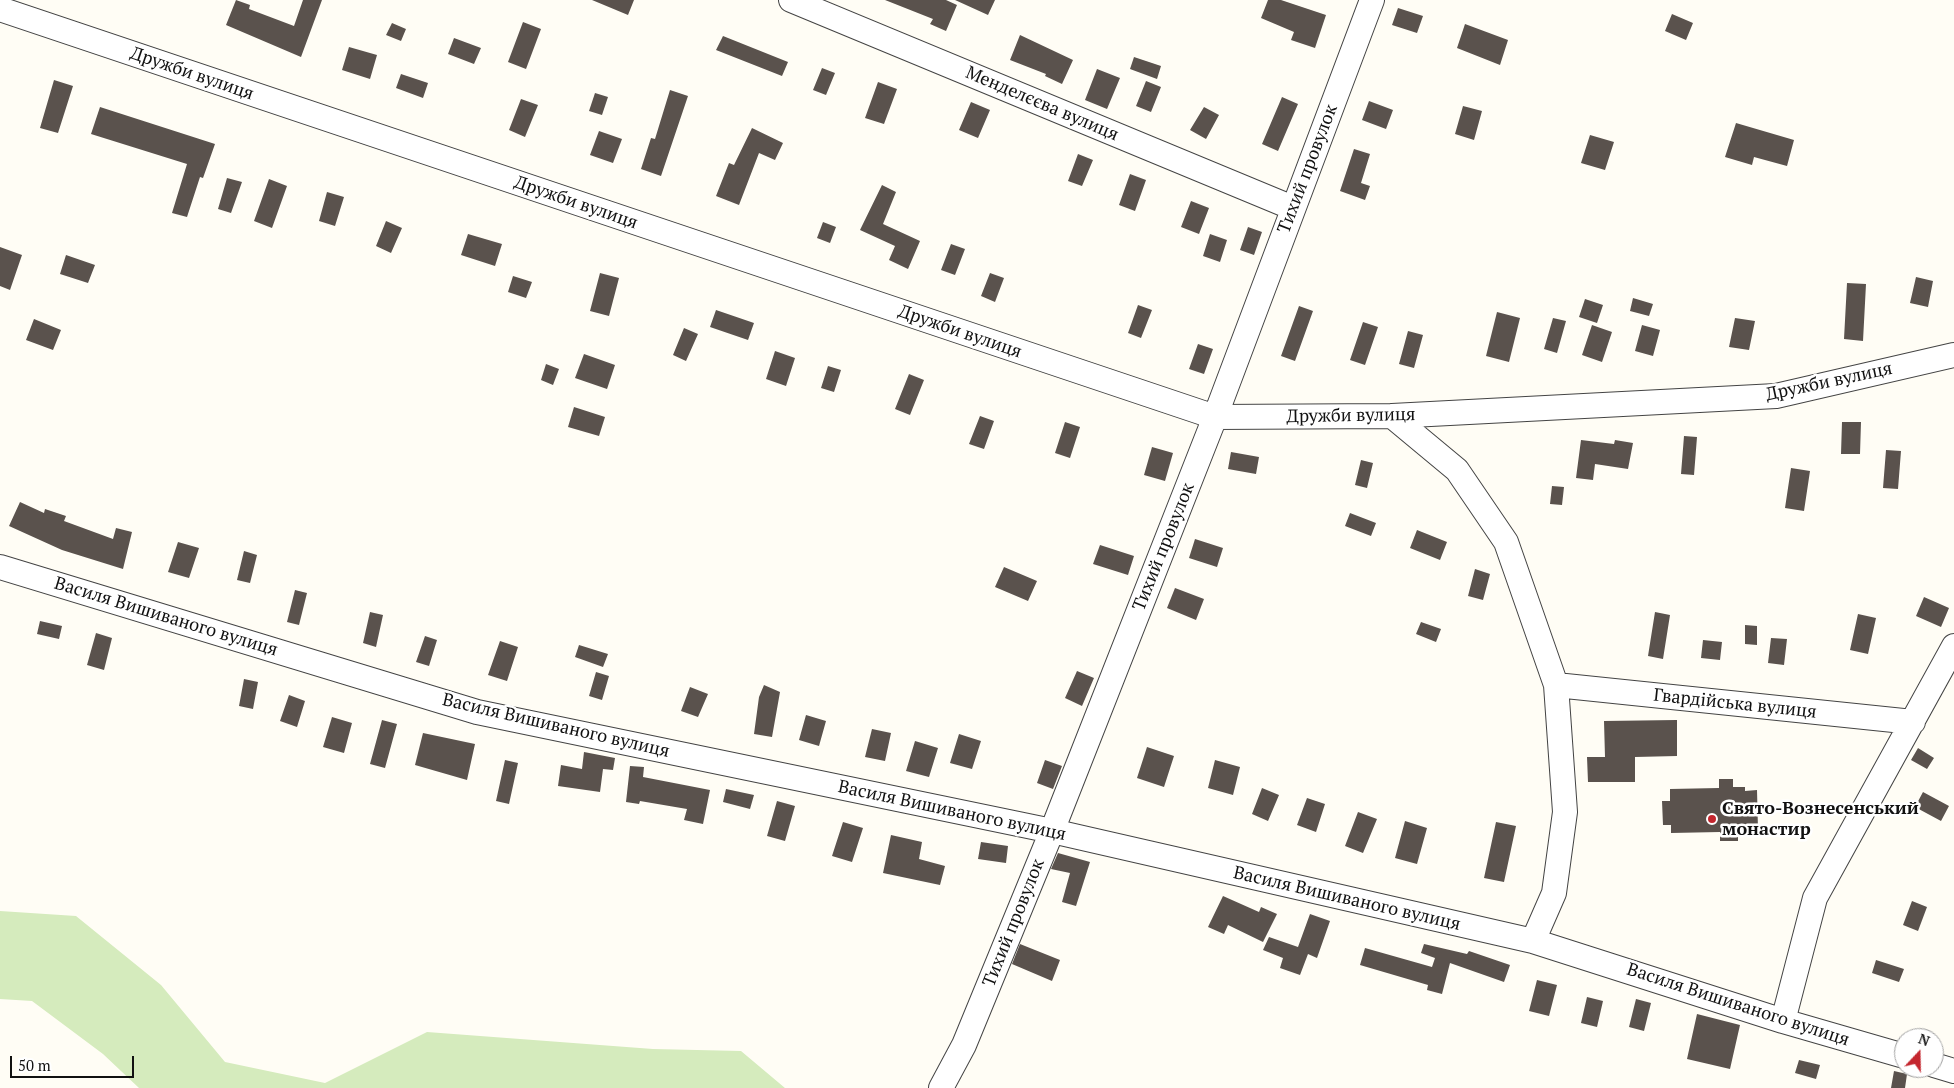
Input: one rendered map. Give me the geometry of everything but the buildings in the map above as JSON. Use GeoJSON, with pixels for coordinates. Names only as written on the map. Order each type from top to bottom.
{"type":"FeatureCollection","features":[{"type":"Feature","properties":{"kind":"street","name":"Менделєєва вулиця"},"geometry":{"type":"LineString","coordinates":[[791,0],[1293,208]]}},
{"type":"Feature","properties":{"kind":"street","name":"Тихий провулок"},"geometry":{"type":"LineString","coordinates":[[941,1088],[964,1045],[1052,831],[1215,418],[1372,0]]}},
{"type":"Feature","properties":{"kind":"street","name":"Дружби вулиця"},"geometry":{"type":"LineString","coordinates":[[0,9],[1215,418],[1392,416],[1776,396],[1954,355]]}},
{"type":"Feature","properties":{"kind":"street"},"geometry":{"type":"LineString","coordinates":[[1392,416],[1457,470],[1506,542],[1556,685],[1565,812],[1554,894],[1533,941]]}},
{"type":"Feature","properties":{"kind":"street","name":"Василя Вишиваного вулиця"},"geometry":{"type":"LineString","coordinates":[[0,567],[477,712],[1052,831],[1533,941],[1783,1021],[1894,1053]]}},
{"type":"Feature","properties":{"kind":"street"},"geometry":{"type":"LineString","coordinates":[[1783,1021],[1814,898],[1914,722],[1954,646]]}},
{"type":"Feature","properties":{"kind":"street","name":"Гвардійська вулиця"},"geometry":{"type":"LineString","coordinates":[[1556,685],[1914,722]]}},
{"type":"Feature","properties":{"kind":"green space"},"geometry":{"type":"Polygon","coordinates":[[[0,911],[76,916],[161,985],[225,1062],[325,1083],[427,1032],[653,1049],[741,1051],[785,1088],[139,1088],[103,1054],[32,1001],[0,999],[0,911]]]}},
{"type":"Feature","properties":{"kind":"place","name":"Cвято-Вознесенський монастир"},"geometry":{"type":"Point","coordinates":[1712,819]}}]}
